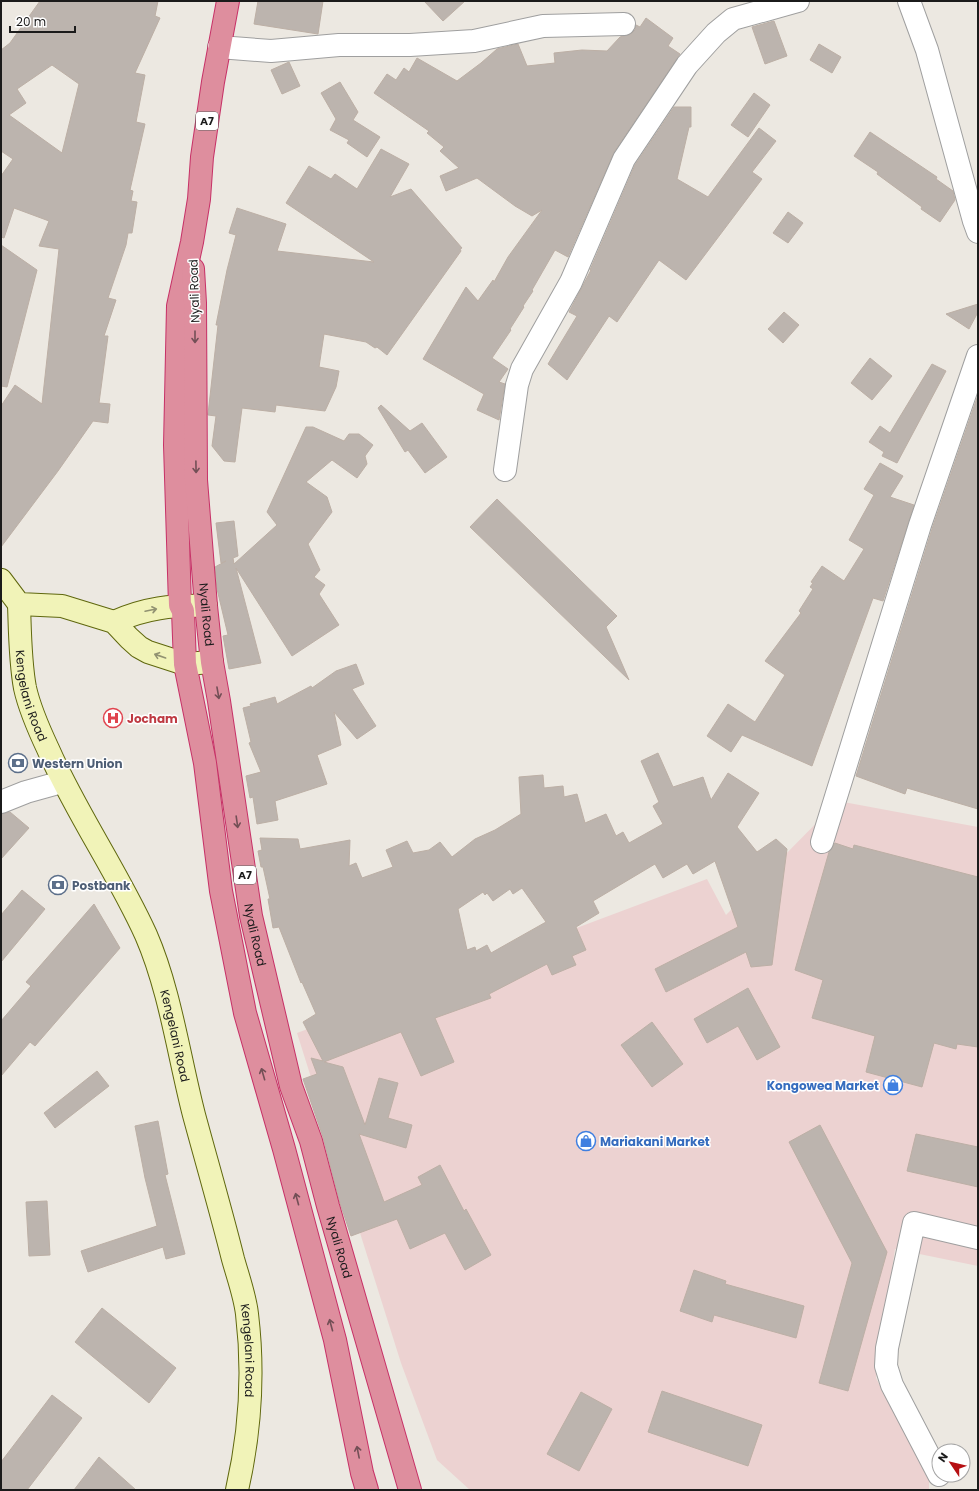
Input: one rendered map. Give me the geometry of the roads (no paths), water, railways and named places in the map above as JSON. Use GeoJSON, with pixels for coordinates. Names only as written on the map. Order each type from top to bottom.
{"type":"FeatureCollection","features":[{"type":"Feature","properties":{"kind":"highway","name":"Nyali Road"},"geometry":{"type":"LineString","coordinates":[[228,1],[219,47],[202,157],[199,199],[192,242],[178,306],[175,445],[180,605],[183,611],[185,664],[205,763],[221,892],[245,1013],[284,1149],[335,1340],[362,1473],[367,1490]]}},
{"type":"Feature","properties":{"kind":"highway","name":"Nyali Road"},"geometry":{"type":"LineString","coordinates":[[192,242],[195,302],[196,480],[206,606],[212,662],[221,708],[251,916],[291,1086],[311,1141],[328,1206],[410,1489]]}},
{"type":"Feature","properties":{"kind":"main road"},"geometry":{"type":"LineString","coordinates":[[1,580],[19,604],[62,606],[114,622],[139,647],[148,652],[185,664],[212,662]]}},
{"type":"Feature","properties":{"kind":"main road","name":"Kengelani Road"},"geometry":{"type":"LineString","coordinates":[[19,604],[21,652],[26,690],[42,735],[62,782],[113,871],[146,935],[159,970],[194,1115],[219,1203],[247,1312],[250,1359],[249,1409],[244,1460],[237,1490]]}},
{"type":"Feature","properties":{"kind":"main road"},"geometry":{"type":"LineString","coordinates":[[114,622],[134,613],[180,605],[206,606]]}},
{"type":"Feature","properties":{"kind":"street"},"geometry":{"type":"LineString","coordinates":[[505,470],[517,385],[522,369],[571,282],[624,159],[687,65],[716,34],[733,19],[798,1]]}},
{"type":"Feature","properties":{"kind":"street"},"geometry":{"type":"LineString","coordinates":[[909,1],[928,50],[978,232]]}},
{"type":"Feature","properties":{"kind":"street"},"geometry":{"type":"LineString","coordinates":[[219,47],[271,51],[339,45],[410,45],[474,41],[543,26],[624,24]]}},
{"type":"Feature","properties":{"kind":"street"},"geometry":{"type":"LineString","coordinates":[[822,842],[920,525],[978,356]]}},
{"type":"Feature","properties":{"kind":"street"},"geometry":{"type":"LineString","coordinates":[[1,802],[26,792],[62,782]]}},
{"type":"Feature","properties":{"kind":"street"},"geometry":{"type":"LineString","coordinates":[[931,1460],[892,1385],[886,1366],[887,1348],[914,1223],[978,1238]]}},
{"type":"Feature","properties":{"kind":"place","name":"Jocham"},"geometry":{"type":"Point","coordinates":[113,718]}},
{"type":"Feature","properties":{"kind":"place","name":"Western Union"},"geometry":{"type":"Point","coordinates":[18,763]}},
{"type":"Feature","properties":{"kind":"place","name":"Postbank"},"geometry":{"type":"Point","coordinates":[58,885]}},
{"type":"Feature","properties":{"kind":"place","name":"Kongowea Market"},"geometry":{"type":"Point","coordinates":[893,1085]}},
{"type":"Feature","properties":{"kind":"place","name":"Mariakani Market"},"geometry":{"type":"Point","coordinates":[586,1141]}}]}
